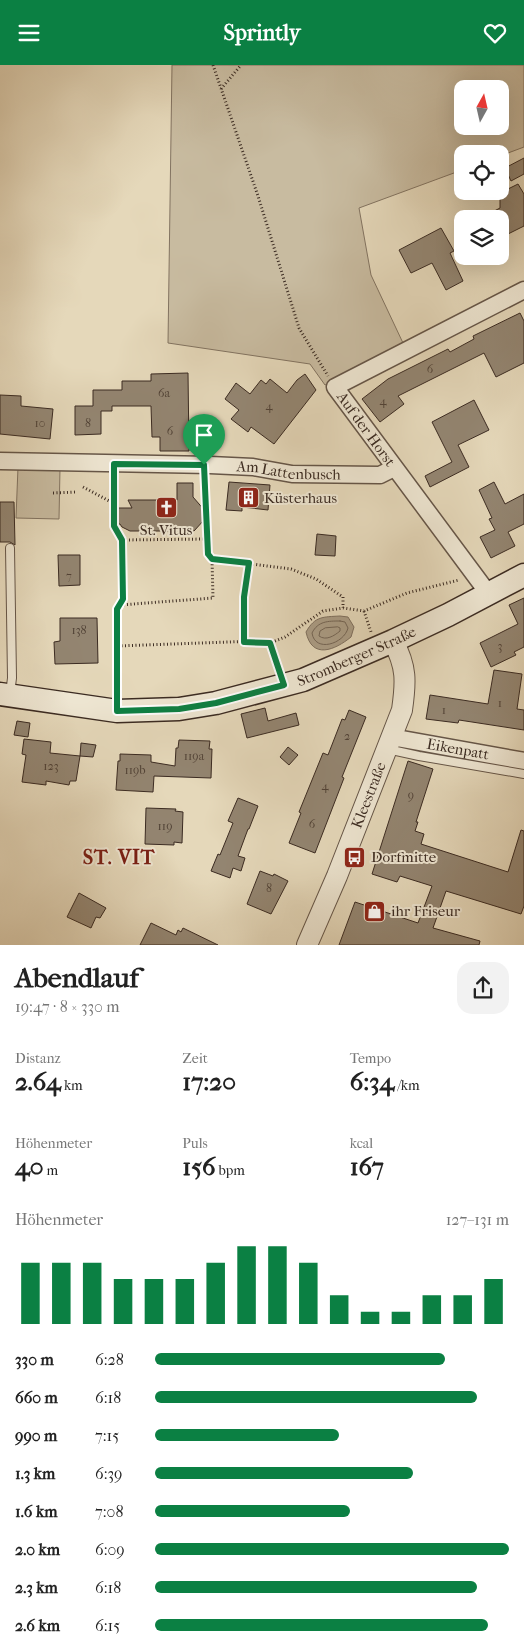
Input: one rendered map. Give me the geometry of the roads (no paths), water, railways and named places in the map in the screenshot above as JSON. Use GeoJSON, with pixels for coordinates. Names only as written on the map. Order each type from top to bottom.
{"type":"FeatureCollection","features":[{"type":"Feature","properties":{"kind":"main road","name":"Stromberger Straße"},"geometry":{"type":"LineString","coordinates":[[5,695],[117,711],[179,709],[216,703],[303,680],[448,615],[482,585],[524,575]]}},
{"type":"Feature","properties":{"kind":"street","name":"Auf der Horst"},"geometry":{"type":"LineString","coordinates":[[482,585],[335,387],[524,290]]}},
{"type":"Feature","properties":{"kind":"street","name":"Am Lattenbusch"},"geometry":{"type":"LineString","coordinates":[[0,461],[253,467],[292,474],[380,475],[394,468]]}},
{"type":"Feature","properties":{"kind":"street","name":"Kleestraße"},"geometry":{"type":"LineString","coordinates":[[307,945],[338,876],[402,710],[406,682],[403,664],[392,641]]}},
{"type":"Feature","properties":{"kind":"street","name":"Eikenpatt"},"geometry":{"type":"LineString","coordinates":[[389,743],[524,761]]}},
{"type":"Feature","properties":{"kind":"lane"},"geometry":{"type":"LineString","coordinates":[[5,695],[12,678],[10,548]]}},
{"type":"Feature","properties":{"kind":"lane"},"geometry":{"type":"LineString","coordinates":[[389,743],[419,756],[524,774]]}},
{"type":"Feature","properties":{"kind":"water"},"geometry":{"type":"Polygon","coordinates":[[[348,617],[354,627],[351,637],[331,649],[319,649],[313,646],[306,632],[309,627],[320,618],[348,617]]]}},
{"type":"Feature","properties":{"kind":"place","name":"Küsterhaus"},"geometry":{"type":"Point","coordinates":[248,498]}},
{"type":"Feature","properties":{"kind":"place","name":"St. Vitus"},"geometry":{"type":"Point","coordinates":[166,507]}},
{"type":"Feature","properties":{"kind":"place","name":"Dorfmitte"},"geometry":{"type":"Point","coordinates":[355,857]}},
{"type":"Feature","properties":{"kind":"place","name":"ihr Friseur"},"geometry":{"type":"Point","coordinates":[375,911]}},
{"type":"Feature","properties":{"kind":"district","name":"ST. VIT"},"geometry":{"type":"Point","coordinates":[119,857]}}]}
